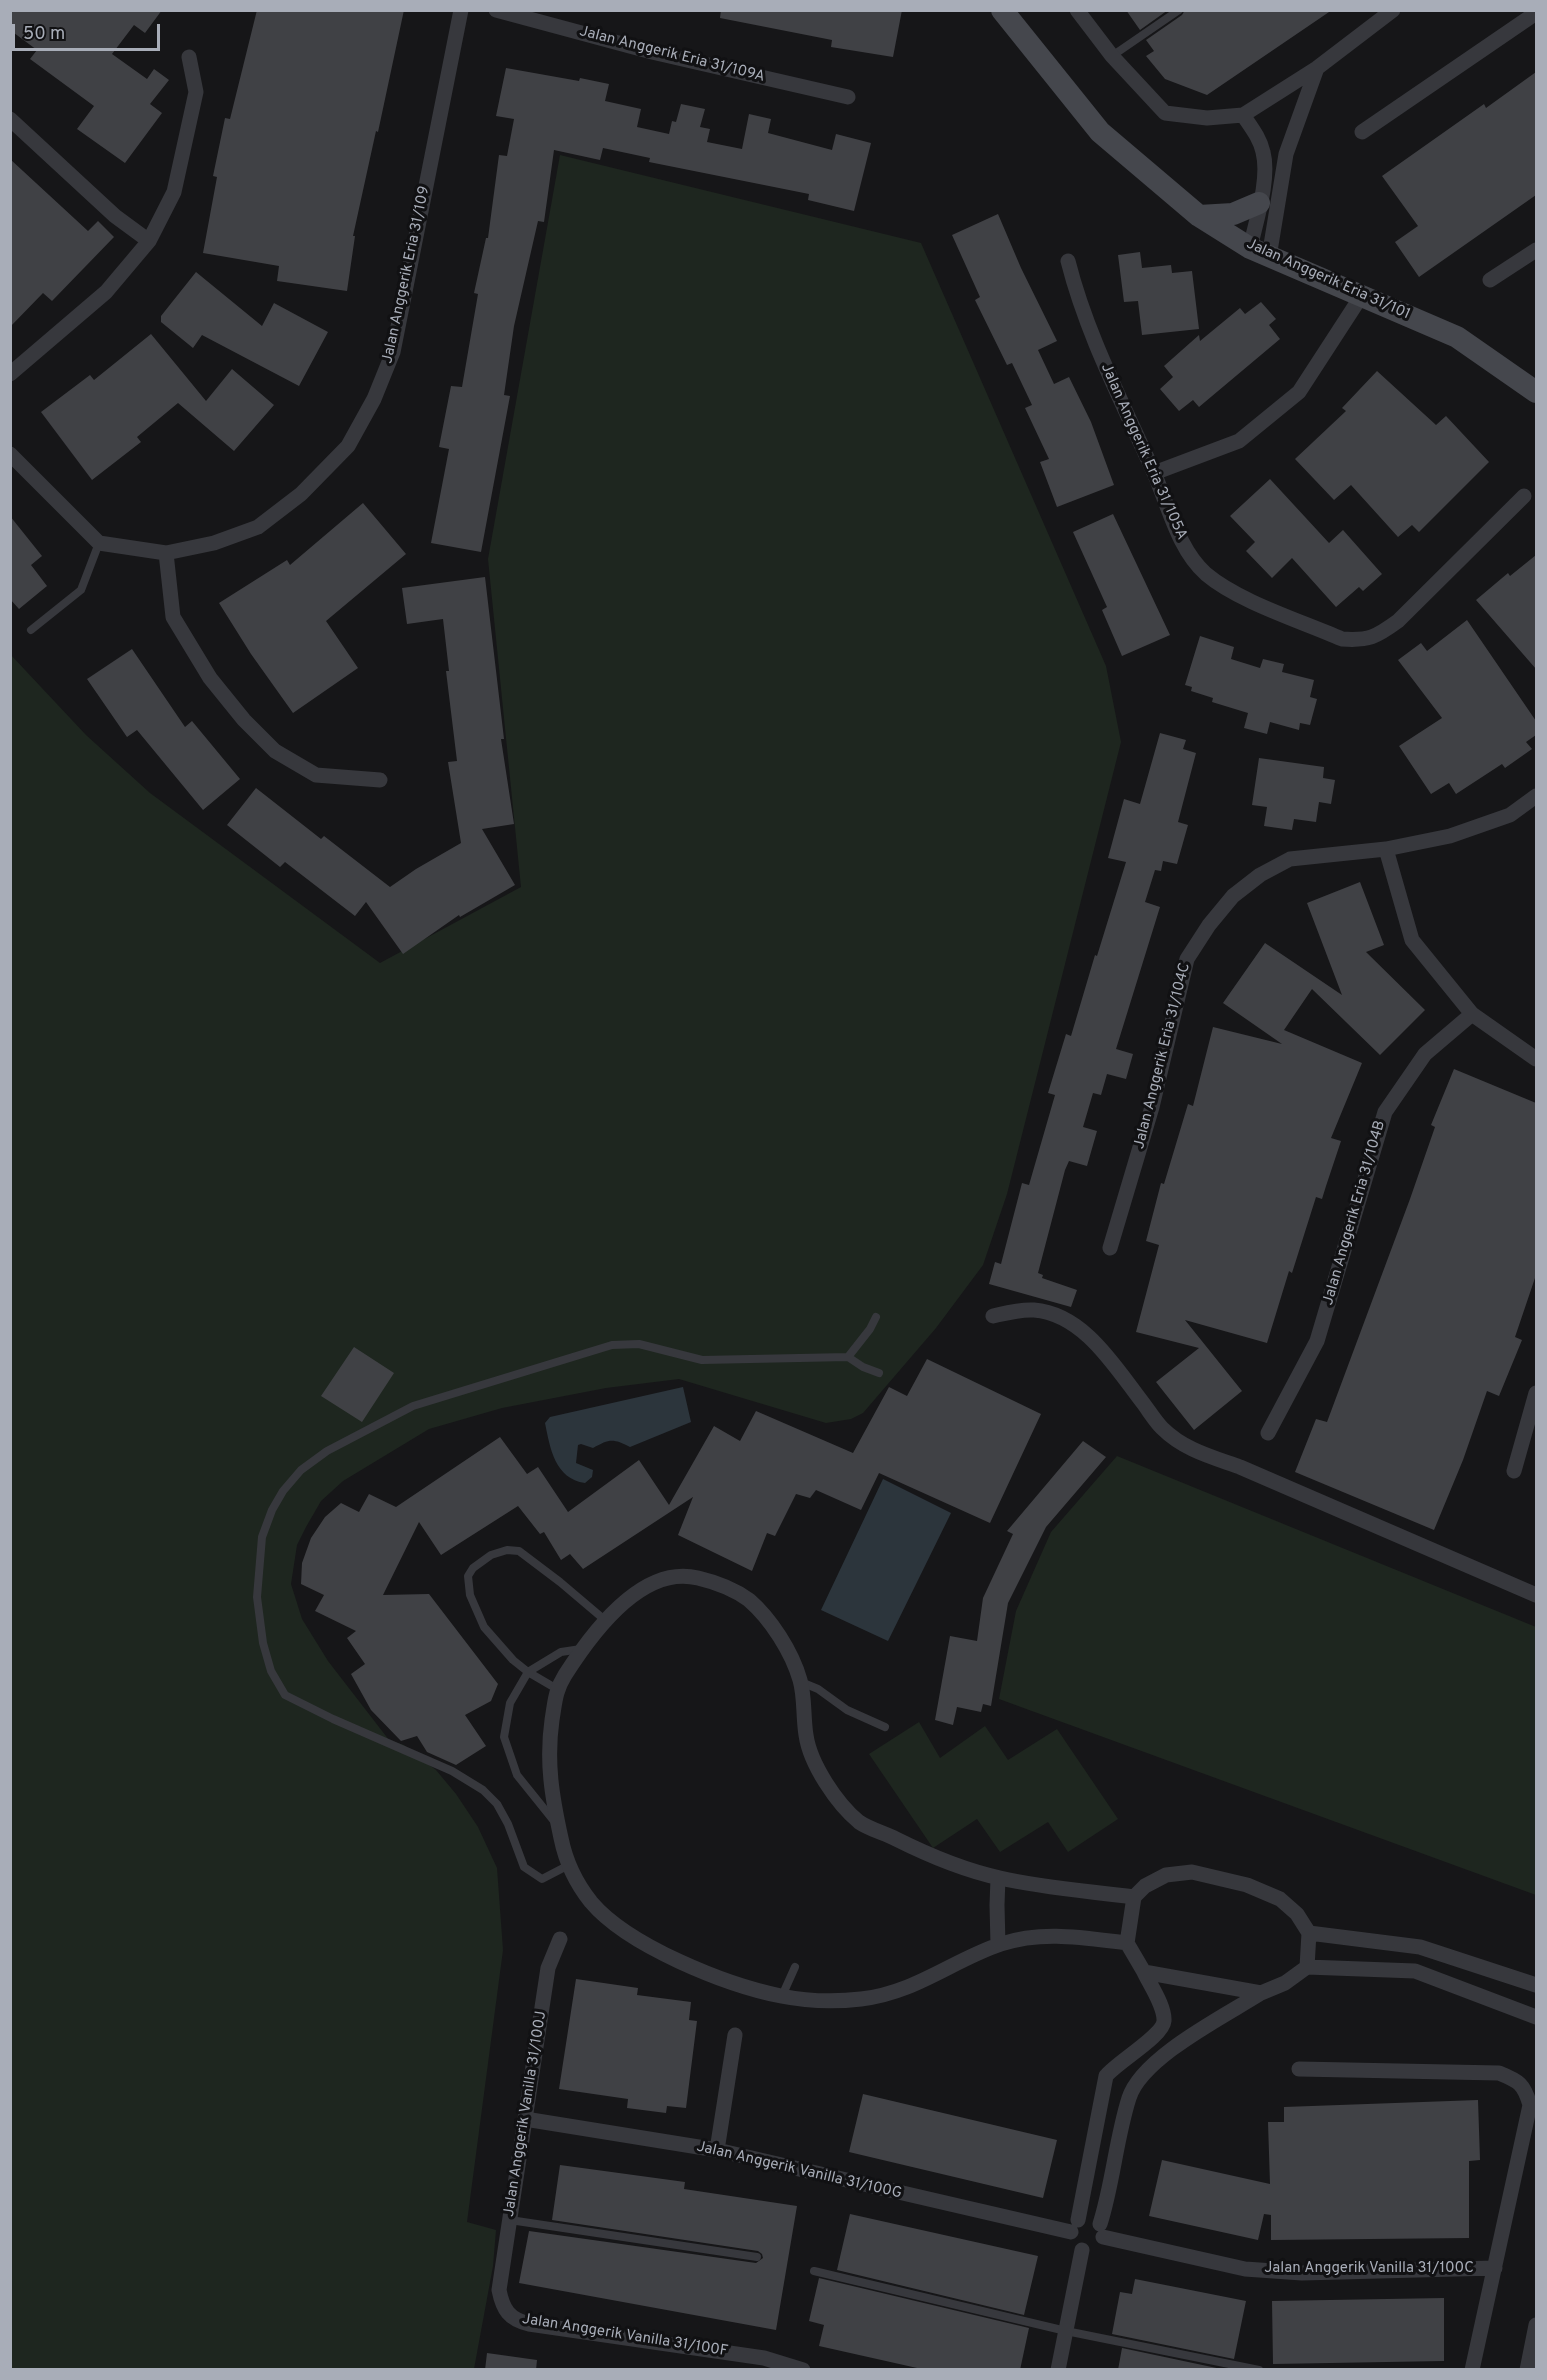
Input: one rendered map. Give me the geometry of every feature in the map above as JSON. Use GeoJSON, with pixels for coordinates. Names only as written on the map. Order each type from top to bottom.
{"type":"FeatureCollection","features":[{"type":"Feature","properties":{"kind":"street","name":"Jalan Anggerik Eria 31/109"},"geometry":{"type":"LineString","coordinates":[[99,543],[166,553],[214,543],[258,527],[301,494],[348,446],[374,399],[393,352],[461,10]]}},
{"type":"Feature","properties":{"kind":"street","name":"Jalan Anggerik Eria 31/109A"},"geometry":{"type":"LineString","coordinates":[[496,10],[652,52],[848,97]]}},
{"type":"Feature","properties":{"kind":"street"},"geometry":{"type":"LineString","coordinates":[[1077,10],[1112,56],[1165,113],[1207,118],[1243,115],[1317,68],[1393,10]]}},
{"type":"Feature","properties":{"kind":"street"},"geometry":{"type":"LineString","coordinates":[[1362,132],[1536,13]]}},
{"type":"Feature","properties":{"kind":"street","name":"Jalan Anggerik Eria 31/101"},"geometry":{"type":"LineString","coordinates":[[1007,14],[1100,132],[1199,216],[1260,253],[1457,337],[1536,392]]}},
{"type":"Feature","properties":{"kind":"street"},"geometry":{"type":"LineString","coordinates":[[10,374],[106,292],[149,241],[174,192],[196,92],[189,57]]}},
{"type":"Feature","properties":{"kind":"street"},"geometry":{"type":"LineString","coordinates":[[1260,253],[1286,154],[1317,68]]}},
{"type":"Feature","properties":{"kind":"street"},"geometry":{"type":"LineString","coordinates":[[1243,115],[1257,136],[1264,153],[1265,175],[1259,203],[1260,253]]}},
{"type":"Feature","properties":{"kind":"street"},"geometry":{"type":"LineString","coordinates":[[10,120],[115,216],[149,241]]}},
{"type":"Feature","properties":{"kind":"street"},"geometry":{"type":"LineString","coordinates":[[1199,216],[1233,214],[1259,203]]}},
{"type":"Feature","properties":{"kind":"street"},"geometry":{"type":"LineString","coordinates":[[1490,280],[1536,250]]}},
{"type":"Feature","properties":{"kind":"street","name":"Jalan Anggerik Eria 31/105A"},"geometry":{"type":"LineString","coordinates":[[1068,261],[1076,292],[1104,363],[1186,550],[1204,572],[1227,590],[1342,639],[1362,640],[1380,634],[1398,621],[1524,496]]}},
{"type":"Feature","properties":{"kind":"street"},"geometry":{"type":"LineString","coordinates":[[1154,473],[1239,441],[1299,392],[1362,295]]}},
{"type":"Feature","properties":{"kind":"street"},"geometry":{"type":"LineString","coordinates":[[10,454],[99,543]]}},
{"type":"Feature","properties":{"kind":"street"},"geometry":{"type":"LineString","coordinates":[[166,553],[172,616],[210,678],[244,720],[276,751],[316,776],[380,780]]}},
{"type":"Feature","properties":{"kind":"street","name":"Jalan Anggerik Eria 31/104C"},"geometry":{"type":"LineString","coordinates":[[1110,1248],[1152,1107],[1187,959],[1209,925],[1233,896],[1260,875],[1290,859],[1386,849],[1450,836],[1510,815],[1536,796]]}},
{"type":"Feature","properties":{"kind":"street"},"geometry":{"type":"LineString","coordinates":[[1386,849],[1412,940],[1472,1014],[1536,1059]]}},
{"type":"Feature","properties":{"kind":"street","name":"Jalan Anggerik Eria 31/104B"},"geometry":{"type":"LineString","coordinates":[[1268,1433],[1317,1341],[1385,1112],[1404,1081],[1425,1054],[1472,1014]]}},
{"type":"Feature","properties":{"kind":"street"},"geometry":{"type":"LineString","coordinates":[[993,1316],[1035,1310],[1069,1322],[1093,1341],[1112,1362],[1162,1428],[1193,1451],[1240,1467],[1536,1595]]}},
{"type":"Feature","properties":{"kind":"street"},"geometry":{"type":"LineString","coordinates":[[1514,1471],[1536,1393]]}},
{"type":"Feature","properties":{"kind":"street"},"geometry":{"type":"LineString","coordinates":[[1127,1943],[1066,1935],[1021,1938],[998,1945],[931,1978],[861,1999],[814,2000],[781,1996],[712,1975],[665,1955],[624,1931],[592,1904],[567,1866],[548,1770],[548,1746],[557,1689],[581,1649],[606,1621],[648,1584],[681,1575],[731,1589],[748,1600],[765,1617],[786,1650],[801,1682],[806,1737],[812,1758],[831,1789],[861,1823],[931,1856],[998,1878],[1134,1897]]}},
{"type":"Feature","properties":{"kind":"street"},"geometry":{"type":"LineString","coordinates":[[1307,1967],[1308,1933],[1297,1914],[1280,1899],[1247,1885],[1192,1872],[1166,1875],[1145,1886],[1134,1897],[1127,1943],[1144,1972],[1161,2008],[1164,2021],[1160,2030],[1114,2066],[1106,2076],[1071,2239],[1075,2246],[1082,2250],[1091,2250],[1099,2245],[1129,2096],[1146,2070],[1160,2056],[1261,1993],[1285,1983],[1307,1967],[1415,1971],[1536,2017]]}},
{"type":"Feature","properties":{"kind":"street"},"geometry":{"type":"LineString","coordinates":[[998,1878],[998,1945]]}},
{"type":"Feature","properties":{"kind":"street"},"geometry":{"type":"LineString","coordinates":[[1308,1933],[1420,1947],[1536,1985]]}},
{"type":"Feature","properties":{"kind":"street","name":"Jalan Anggerik Vanilla 31/100J"},"geometry":{"type":"LineString","coordinates":[[499,2290],[548,1968],[560,1939]]}},
{"type":"Feature","properties":{"kind":"street"},"geometry":{"type":"LineString","coordinates":[[1144,1972],[1261,1993]]}},
{"type":"Feature","properties":{"kind":"street"},"geometry":{"type":"LineString","coordinates":[[717,2150],[735,2035]]}},
{"type":"Feature","properties":{"kind":"street"},"geometry":{"type":"LineString","coordinates":[[1299,2069],[1498,2073],[1518,2080],[1527,2092],[1530,2105],[1472,2370]]}},
{"type":"Feature","properties":{"kind":"street","name":"Jalan Anggerik Vanilla 31/100G"},"geometry":{"type":"LineString","coordinates":[[525,2119],[717,2150],[1074,2226]]}},
{"type":"Feature","properties":{"kind":"street"},"geometry":{"type":"LineString","coordinates":[[1093,2136],[1120,2141]]}},
{"type":"Feature","properties":{"kind":"street"},"geometry":{"type":"LineString","coordinates":[[1074,2226],[1089,2218],[1101,2230]]}},
{"type":"Feature","properties":{"kind":"street","name":"Jalan Anggerik Vanilla 31/100C"},"geometry":{"type":"LineString","coordinates":[[1101,2230],[1245,2270],[1302,2273],[1495,2268]]}},
{"type":"Feature","properties":{"kind":"street"},"geometry":{"type":"LineString","coordinates":[[1058,2370],[1082,2250]]}},
{"type":"Feature","properties":{"kind":"street","name":"Jalan Anggerik Vanilla 31/100F"},"geometry":{"type":"LineString","coordinates":[[499,2290],[502,2306],[517,2320],[764,2358],[803,2370]]}},
{"type":"Feature","properties":{"kind":"street"},"geometry":{"type":"LineString","coordinates":[[1527,2370],[1536,2325]]}},
{"type":"Feature","properties":{"kind":"lane"},"geometry":{"type":"LineString","coordinates":[[1112,56],[1179,10]]}},
{"type":"Feature","properties":{"kind":"lane"},"geometry":{"type":"LineString","coordinates":[[31,630],[81,590],[99,543]]}},
{"type":"Feature","properties":{"kind":"lane"},"geometry":{"type":"LineString","coordinates":[[848,1357],[870,1329],[876,1317]]}},
{"type":"Feature","properties":{"kind":"lane"},"geometry":{"type":"LineString","coordinates":[[567,1866],[542,1879],[531,1874],[524,1867],[508,1824],[497,1804],[483,1790],[452,1771],[333,1719],[285,1695],[271,1671],[263,1643],[257,1597],[262,1538],[272,1510],[283,1491],[301,1470],[327,1451],[413,1406],[612,1345],[639,1344],[702,1360],[848,1357],[863,1367],[879,1373]]}},
{"type":"Feature","properties":{"kind":"lane"},"geometry":{"type":"LineString","coordinates":[[557,1689],[513,1660],[484,1627],[470,1595],[468,1576],[473,1568],[484,1559],[507,1550],[519,1551],[606,1621]]}},
{"type":"Feature","properties":{"kind":"lane"},"geometry":{"type":"LineString","coordinates":[[559,1827],[517,1775],[504,1737],[510,1703],[528,1672],[561,1653],[581,1649]]}},
{"type":"Feature","properties":{"kind":"lane"},"geometry":{"type":"LineString","coordinates":[[801,1682],[818,1689],[847,1710],[885,1727]]}},
{"type":"Feature","properties":{"kind":"lane"},"geometry":{"type":"LineString","coordinates":[[781,1996],[795,1967]]}},
{"type":"Feature","properties":{"kind":"lane"},"geometry":{"type":"LineString","coordinates":[[509,2220],[757,2257]]}},
{"type":"Feature","properties":{"kind":"lane"},"geometry":{"type":"LineString","coordinates":[[814,2271],[1066,2331],[1259,2370]]}},
{"type":"Feature","properties":{"kind":"shaded area"},"geometry":{"type":"Polygon","coordinates":[[[560,155],[921,243],[1106,666],[1121,742],[1007,1194],[983,1265],[936,1328],[863,1413],[851,1419],[826,1423],[679,1379],[606,1388],[502,1408],[429,1429],[343,1481],[321,1501],[297,1545],[291,1584],[302,1619],[328,1661],[389,1740],[404,1745],[436,1770],[456,1794],[478,1827],[497,1868],[503,1950],[467,2222],[496,2230],[493,2266],[474,2369],[11,2369],[10,654],[86,735],[150,793],[380,963],[521,887],[488,559],[560,155]]]}},
{"type":"Feature","properties":{"kind":"shaded area"},"geometry":{"type":"Polygon","coordinates":[[[683,1387],[691,1422],[630,1447],[611,1441],[593,1448],[578,1445],[576,1463],[593,1470],[592,1477],[585,1483],[575,1480],[560,1469],[552,1452],[545,1423],[550,1417],[683,1387]]]}},
{"type":"Feature","properties":{"kind":"shaded area"},"geometry":{"type":"Polygon","coordinates":[[[1117,1456],[1536,1627],[1536,1895],[999,1699],[1016,1611],[1051,1532],[1117,1456]]]}},
{"type":"Feature","properties":{"kind":"shaded area"},"geometry":{"type":"Polygon","coordinates":[[[883,1479],[951,1513],[888,1641],[821,1610],[883,1479]]]}},
{"type":"Feature","properties":{"kind":"shaded area"},"geometry":{"type":"Polygon","coordinates":[[[919,1722],[940,1758],[985,1726],[1008,1760],[1057,1729],[1118,1819],[1068,1852],[1048,1822],[1000,1852],[977,1819],[933,1848],[869,1754],[919,1722]]]}},
{"type":"Feature","properties":{"kind":"building"},"geometry":{"type":"Polygon","coordinates":[[[10,10],[162,10],[145,33],[134,25],[112,54],[147,79],[154,69],[169,80],[150,104],[162,113],[125,163],[77,129],[94,106],[30,59],[37,50],[10,30],[10,10]]]}},
{"type":"Feature","properties":{"kind":"building"},"geometry":{"type":"Polygon","coordinates":[[[257,10],[404,10],[353,236],[355,236],[347,291],[277,281],[279,266],[203,253],[217,177],[213,176],[225,118],[230,119],[257,10]]]}},
{"type":"Feature","properties":{"kind":"building"},"geometry":{"type":"Polygon","coordinates":[[[721,10],[902,10],[893,57],[831,47],[832,40],[720,18],[721,10]]]}},
{"type":"Feature","properties":{"kind":"building"},"geometry":{"type":"Polygon","coordinates":[[[1126,10],[1168,10],[1140,30],[1126,10]]]}},
{"type":"Feature","properties":{"kind":"building"},"geometry":{"type":"Polygon","coordinates":[[[1185,10],[1332,10],[1207,95],[1165,79],[1146,56],[1154,51],[1146,40],[1182,15],[1185,10]]]}},
{"type":"Feature","properties":{"kind":"building"},"geometry":{"type":"Polygon","coordinates":[[[506,68],[609,84],[605,101],[641,109],[637,127],[669,134],[672,121],[676,122],[681,104],[705,109],[700,127],[710,129],[707,142],[742,149],[749,114],[771,119],[768,133],[832,150],[836,134],[871,143],[854,211],[808,200],[809,194],[649,162],[650,158],[603,148],[600,160],[554,150],[544,222],[538,221],[514,326],[504,395],[510,396],[481,552],[431,543],[449,449],[439,447],[451,386],[462,387],[478,294],[474,293],[486,238],[488,238],[499,155],[507,156],[514,119],[496,116],[506,68]]]}},
{"type":"Feature","properties":{"kind":"building"},"geometry":{"type":"Polygon","coordinates":[[[1536,72],[1536,195],[1419,277],[1395,242],[1418,226],[1382,176],[1484,104],[1486,108],[1536,72]]]}},
{"type":"Feature","properties":{"kind":"building"},"geometry":{"type":"Polygon","coordinates":[[[10,159],[88,231],[98,221],[114,237],[52,301],[43,293],[10,327],[10,159]]]}},
{"type":"Feature","properties":{"kind":"building"},"geometry":{"type":"Polygon","coordinates":[[[998,214],[1021,268],[1057,341],[1038,350],[1054,384],[1069,377],[1091,422],[1114,485],[1057,507],[1040,462],[1049,459],[1025,408],[1032,405],[1012,363],[1007,365],[975,300],[980,297],[952,235],[998,214]]]}},
{"type":"Feature","properties":{"kind":"building"},"geometry":{"type":"Polygon","coordinates":[[[1140,252],[1142,268],[1171,265],[1172,273],[1192,271],[1199,329],[1142,335],[1138,301],[1124,302],[1118,255],[1140,252]]]}},
{"type":"Feature","properties":{"kind":"building"},"geometry":{"type":"Polygon","coordinates":[[[196,272],[262,326],[274,303],[328,332],[299,386],[202,335],[193,348],[161,322],[161,316],[196,272]]]}},
{"type":"Feature","properties":{"kind":"building"},"geometry":{"type":"Polygon","coordinates":[[[1261,302],[1276,319],[1269,325],[1280,339],[1199,407],[1193,400],[1179,411],[1160,389],[1173,377],[1164,366],[1199,335],[1200,341],[1240,308],[1245,314],[1261,302]]]}},
{"type":"Feature","properties":{"kind":"building"},"geometry":{"type":"Polygon","coordinates":[[[151,334],[206,401],[232,369],[274,405],[234,451],[178,403],[137,437],[141,442],[92,480],[41,412],[90,375],[94,380],[151,334]]]}},
{"type":"Feature","properties":{"kind":"building"},"geometry":{"type":"Polygon","coordinates":[[[1377,371],[1436,425],[1446,416],[1489,462],[1419,532],[1412,525],[1398,537],[1351,485],[1334,500],[1295,459],[1346,411],[1342,408],[1377,371]]]}},
{"type":"Feature","properties":{"kind":"building"},"geometry":{"type":"Polygon","coordinates":[[[1270,479],[1329,543],[1343,530],[1382,574],[1363,591],[1359,587],[1336,607],[1292,558],[1272,578],[1246,551],[1255,542],[1230,516],[1270,479]]]}},
{"type":"Feature","properties":{"kind":"building"},"geometry":{"type":"Polygon","coordinates":[[[363,503],[406,554],[326,621],[358,668],[293,713],[251,654],[219,603],[287,560],[290,565],[363,503]]]}},
{"type":"Feature","properties":{"kind":"building"},"geometry":{"type":"Polygon","coordinates":[[[1113,514],[1170,635],[1122,656],[1102,610],[1107,607],[1073,532],[1113,514]]]}},
{"type":"Feature","properties":{"kind":"building"},"geometry":{"type":"Polygon","coordinates":[[[10,516],[42,556],[31,565],[47,586],[19,609],[10,599],[10,516]]]}},
{"type":"Feature","properties":{"kind":"building"},"geometry":{"type":"Polygon","coordinates":[[[1536,555],[1536,669],[1476,600],[1508,573],[1510,576],[1536,555]]]}},
{"type":"Feature","properties":{"kind":"building"},"geometry":{"type":"Polygon","coordinates":[[[485,577],[504,739],[501,739],[514,824],[482,829],[515,885],[460,917],[459,915],[403,954],[366,902],[355,916],[285,862],[280,867],[227,825],[256,788],[321,839],[324,836],[390,887],[461,843],[448,762],[457,761],[446,671],[449,671],[443,619],[407,624],[402,588],[485,577]]]}},
{"type":"Feature","properties":{"kind":"building"},"geometry":{"type":"Polygon","coordinates":[[[1467,620],[1536,721],[1536,735],[1526,742],[1532,749],[1505,768],[1502,764],[1456,794],[1449,783],[1431,794],[1399,746],[1442,718],[1398,660],[1421,643],[1427,651],[1467,620]]]}},
{"type":"Feature","properties":{"kind":"building"},"geometry":{"type":"Polygon","coordinates":[[[1200,636],[1234,647],[1231,659],[1260,668],[1263,659],[1284,664],[1282,672],[1314,680],[1310,697],[1317,699],[1310,725],[1300,723],[1299,730],[1270,722],[1267,734],[1244,728],[1248,713],[1212,702],[1213,698],[1191,691],[1192,687],[1185,685],[1200,636]]]}},
{"type":"Feature","properties":{"kind":"building"},"geometry":{"type":"Polygon","coordinates":[[[132,649],[185,727],[192,721],[240,779],[203,810],[137,730],[127,737],[87,679],[132,649]]]}},
{"type":"Feature","properties":{"kind":"building"},"geometry":{"type":"Polygon","coordinates":[[[1160,733],[1186,740],[1183,749],[1196,753],[1178,822],[1188,825],[1177,864],[1163,861],[1161,871],[1155,870],[1145,902],[1160,907],[1116,1049],[1133,1054],[1126,1079],[1107,1074],[1101,1095],[1093,1093],[1083,1127],[1097,1131],[1087,1166],[1069,1161],[1038,1273],[1043,1275],[1042,1278],[1077,1290],[1071,1307],[989,1284],[995,1262],[1001,1264],[1022,1183],[1029,1185],[1055,1095],[1048,1093],[1066,1034],[1071,1036],[1126,862],[1108,858],[1124,799],[1140,804],[1160,733]]]}},
{"type":"Feature","properties":{"kind":"building"},"geometry":{"type":"Polygon","coordinates":[[[1259,758],[1324,767],[1323,778],[1335,780],[1331,804],[1319,802],[1316,822],[1294,819],[1292,830],[1264,826],[1267,807],[1252,805],[1259,758]]]}},
{"type":"Feature","properties":{"kind":"building"},"geometry":{"type":"Polygon","coordinates":[[[1360,882],[1384,945],[1366,952],[1425,1010],[1380,1055],[1312,989],[1284,1030],[1362,1063],[1331,1138],[1341,1141],[1322,1199],[1316,1197],[1292,1273],[1289,1271],[1267,1343],[1185,1320],[1242,1391],[1194,1430],[1156,1382],[1199,1348],[1136,1332],[1159,1245],[1146,1241],[1161,1183],[1164,1184],[1188,1104],[1193,1106],[1213,1027],[1282,1044],[1223,1003],[1265,943],[1342,995],[1307,903],[1360,882]]]}},
{"type":"Feature","properties":{"kind":"building"},"geometry":{"type":"Polygon","coordinates":[[[1454,1069],[1536,1103],[1536,1275],[1515,1337],[1522,1340],[1499,1396],[1487,1391],[1463,1460],[1434,1530],[1295,1472],[1316,1419],[1327,1422],[1410,1199],[1435,1127],[1431,1125],[1454,1069]]]}},
{"type":"Feature","properties":{"kind":"building"},"geometry":{"type":"Polygon","coordinates":[[[354,1347],[394,1373],[362,1422],[321,1396],[354,1347]]]}},
{"type":"Feature","properties":{"kind":"building"},"geometry":{"type":"Polygon","coordinates":[[[927,1359],[1041,1414],[990,1523],[879,1473],[861,1510],[816,1490],[810,1498],[796,1494],[775,1536],[767,1533],[752,1571],[678,1535],[693,1497],[583,1569],[570,1554],[561,1560],[544,1532],[540,1534],[518,1506],[441,1555],[419,1522],[383,1595],[429,1594],[498,1684],[491,1701],[465,1715],[486,1746],[456,1765],[427,1752],[417,1736],[401,1741],[371,1710],[351,1674],[365,1664],[347,1638],[356,1631],[315,1611],[324,1595],[301,1584],[302,1563],[311,1538],[325,1517],[341,1503],[359,1512],[369,1494],[396,1507],[500,1437],[527,1474],[538,1467],[568,1512],[639,1460],[669,1505],[714,1426],[740,1441],[756,1411],[853,1453],[889,1387],[907,1396],[927,1359]]]}},
{"type":"Feature","properties":{"kind":"building"},"geometry":{"type":"Polygon","coordinates":[[[1083,1441],[1106,1457],[1046,1527],[1008,1603],[991,1706],[983,1704],[981,1712],[957,1707],[953,1725],[935,1720],[950,1636],[977,1641],[983,1598],[1013,1534],[1007,1531],[1083,1441]]]}},
{"type":"Feature","properties":{"kind":"building"},"geometry":{"type":"Polygon","coordinates":[[[576,1979],[638,1988],[637,1995],[691,2002],[689,2020],[697,2021],[686,2108],[667,2106],[666,2113],[627,2108],[628,2099],[559,2089],[576,1979]]]}},
{"type":"Feature","properties":{"kind":"building"},"geometry":{"type":"Polygon","coordinates":[[[863,2094],[1057,2140],[1043,2198],[849,2152],[863,2094]]]}},
{"type":"Feature","properties":{"kind":"building"},"geometry":{"type":"Polygon","coordinates":[[[1478,2100],[1480,2160],[1469,2161],[1469,2238],[1271,2240],[1271,2215],[1264,2214],[1258,2240],[1149,2216],[1162,2160],[1270,2184],[1268,2122],[1284,2122],[1284,2107],[1478,2100]]]}},
{"type":"Feature","properties":{"kind":"building"},"geometry":{"type":"Polygon","coordinates":[[[560,2165],[685,2182],[684,2189],[797,2206],[776,2330],[519,2283],[529,2231],[756,2263],[763,2258],[758,2251],[552,2220],[560,2165]]]}},
{"type":"Feature","properties":{"kind":"building"},"geometry":{"type":"Polygon","coordinates":[[[850,2214],[1038,2256],[1024,2315],[837,2270],[850,2214]]]}},
{"type":"Feature","properties":{"kind":"building"},"geometry":{"type":"Polygon","coordinates":[[[819,2278],[1029,2328],[1020,2370],[926,2370],[819,2346],[824,2325],[809,2321],[819,2278]]]}},
{"type":"Feature","properties":{"kind":"building"},"geometry":{"type":"Polygon","coordinates":[[[1135,2279],[1246,2301],[1234,2359],[1112,2334],[1120,2292],[1132,2294],[1135,2279]]]}},
{"type":"Feature","properties":{"kind":"building"},"geometry":{"type":"Polygon","coordinates":[[[1444,2298],[1444,2361],[1273,2364],[1272,2301],[1444,2298]]]}},
{"type":"Feature","properties":{"kind":"building"},"geometry":{"type":"Polygon","coordinates":[[[1122,2348],[1226,2370],[1118,2370],[1122,2348]]]}},
{"type":"Feature","properties":{"kind":"building"},"geometry":{"type":"Polygon","coordinates":[[[487,2353],[537,2360],[536,2370],[485,2370],[487,2353]]]}}]}
